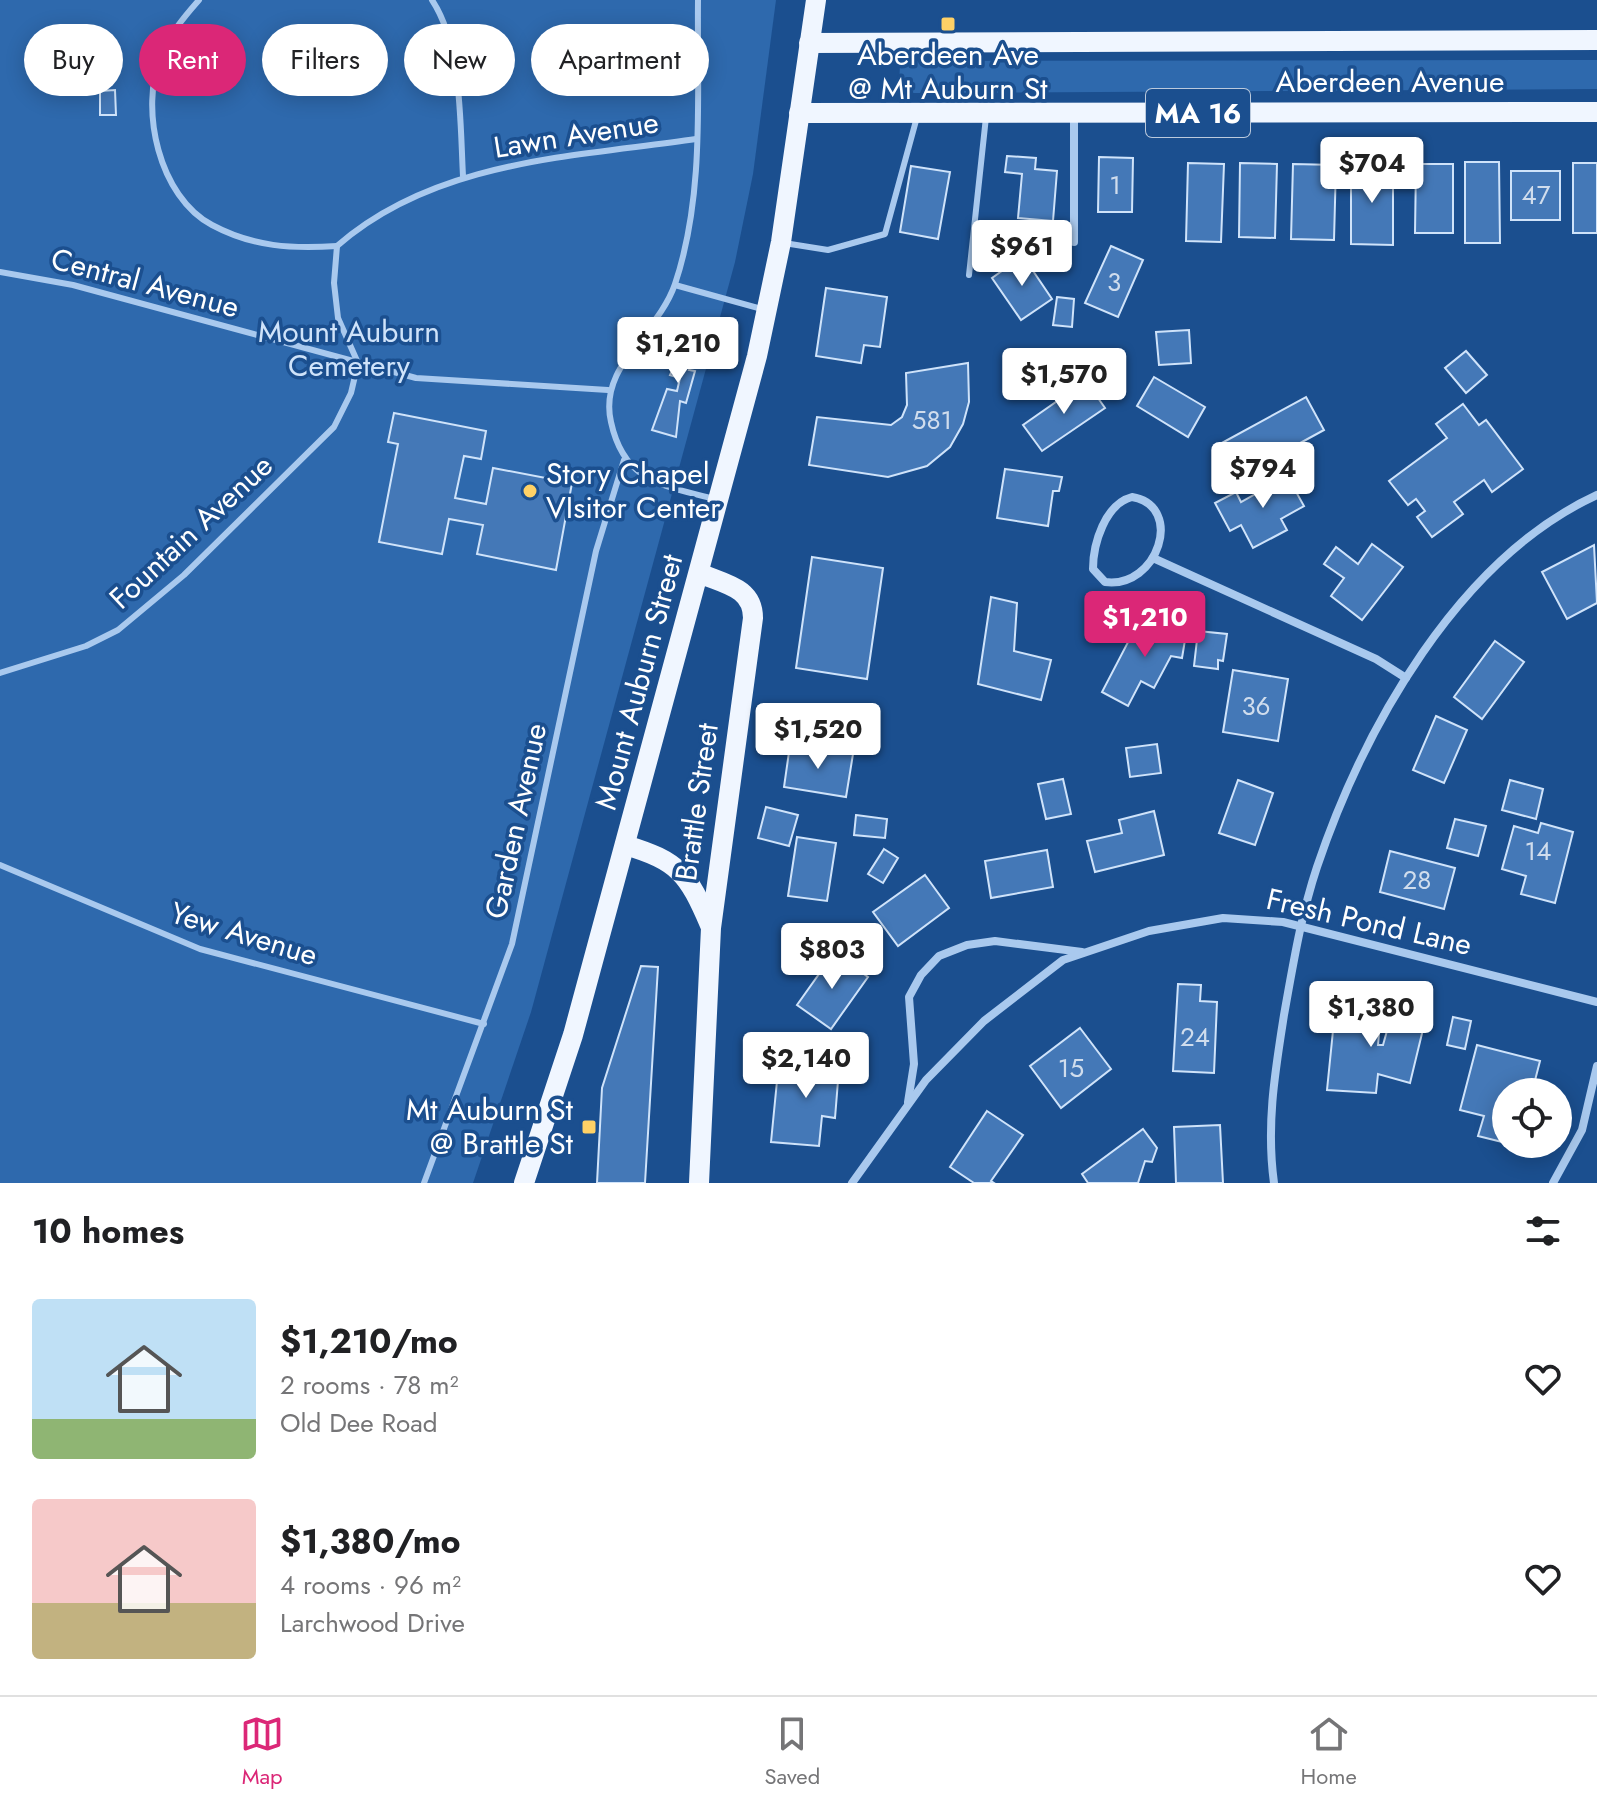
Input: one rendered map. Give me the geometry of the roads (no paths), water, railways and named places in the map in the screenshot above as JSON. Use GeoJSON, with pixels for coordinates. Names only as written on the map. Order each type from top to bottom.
{"type":"FeatureCollection","features":[{"type":"Feature","properties":{"kind":"main road","name":"Mount Auburn Street"},"geometry":{"type":"LineString","coordinates":[[524,1183],[558,1086],[768,311],[816,0]]}},
{"type":"Feature","properties":{"kind":"main road","name":"Aberdeen Avenue"},"geometry":{"type":"LineString","coordinates":[[809,43],[1597,40]]}},
{"type":"Feature","properties":{"kind":"main road","name":"Aberdeen Avenue"},"geometry":{"type":"LineString","coordinates":[[799,113],[1597,112]]}},
{"type":"Feature","properties":{"kind":"main road","name":"Brattle Street"},"geometry":{"type":"LineString","coordinates":[[699,573],[746,593],[753,610],[711,928],[699,1183]]}},
{"type":"Feature","properties":{"kind":"main road","name":"Brattle Street"},"geometry":{"type":"LineString","coordinates":[[625,845],[663,857],[682,871],[711,928]]}},
{"type":"Feature","properties":{"kind":"street"},"geometry":{"type":"LineString","coordinates":[[1074,113],[1074,242]]}},
{"type":"Feature","properties":{"kind":"street"},"geometry":{"type":"LineString","coordinates":[[1274,1183],[1269,1144],[1271,1099],[1301,925],[1329,835],[1363,758],[1406,678],[1463,600],[1515,549],[1552,520],[1597,495]]}},
{"type":"Feature","properties":{"kind":"street"},"geometry":{"type":"LineString","coordinates":[[1142,499],[1157,512],[1161,532],[1153,558],[1127,582],[1105,582],[1096,577],[1093,555],[1098,540],[1113,509],[1122,500],[1142,499]]}},
{"type":"Feature","properties":{"kind":"street"},"geometry":{"type":"LineString","coordinates":[[1153,558],[1376,659],[1406,678]]}},
{"type":"Feature","properties":{"kind":"street","name":"Fresh Pond Lane"},"geometry":{"type":"LineString","coordinates":[[852,1183],[926,1080],[984,1021],[1063,960],[1130,936],[1194,921],[1238,918],[1301,925],[1597,1002]]}},
{"type":"Feature","properties":{"kind":"street","name":"Fresh Pond Lane"},"geometry":{"type":"LineString","coordinates":[[908,1107],[914,1064],[909,997],[921,975],[939,956],[967,945],[995,941],[1082,952]]}},
{"type":"Feature","properties":{"kind":"street"},"geometry":{"type":"LineString","coordinates":[[1553,1183],[1582,1130],[1597,1066]]}},
{"type":"Feature","properties":{"kind":"lane"},"geometry":{"type":"LineString","coordinates":[[199,0],[179,24],[160,56],[154,80],[152,122],[166,169],[185,204],[211,225],[287,249],[337,246],[334,283],[338,318],[358,363]]}},
{"type":"Feature","properties":{"kind":"lane","name":"Lawn Avenue"},"geometry":{"type":"LineString","coordinates":[[432,0],[445,20],[458,98],[463,176]]}},
{"type":"Feature","properties":{"kind":"lane"},"geometry":{"type":"LineString","coordinates":[[698,0],[696,139],[690,219],[675,285],[656,323],[622,363],[608,390],[611,422],[624,460],[641,477],[719,501]]}},
{"type":"Feature","properties":{"kind":"lane"},"geometry":{"type":"LineString","coordinates":[[969,275],[986,113]]}},
{"type":"Feature","properties":{"kind":"lane"},"geometry":{"type":"LineString","coordinates":[[781,242],[828,250],[885,234],[918,114]]}},
{"type":"Feature","properties":{"kind":"lane","name":"Lawn Avenue"},"geometry":{"type":"LineString","coordinates":[[337,246],[390,208],[463,176],[696,139]]}},
{"type":"Feature","properties":{"kind":"lane","name":"Central Avenue"},"geometry":{"type":"LineString","coordinates":[[0,272],[73,285],[416,378],[608,390]]}},
{"type":"Feature","properties":{"kind":"lane"},"geometry":{"type":"LineString","coordinates":[[675,285],[768,311]]}},
{"type":"Feature","properties":{"kind":"lane","name":"Fountain Avenue"},"geometry":{"type":"LineString","coordinates":[[0,673],[72,651],[115,632],[184,575],[334,427],[351,393],[358,363]]}},
{"type":"Feature","properties":{"kind":"lane","name":"Garden Avenue"},"geometry":{"type":"LineString","coordinates":[[424,1183],[512,944],[596,551],[624,460]]}},
{"type":"Feature","properties":{"kind":"lane","name":"Yew Avenue"},"geometry":{"type":"LineString","coordinates":[[0,865],[200,949],[484,1024]]}},
{"type":"Feature","properties":{"kind":"place","name":"Aberdeen Ave @ Mt Auburn St"},"geometry":{"type":"Point","coordinates":[948,24]}},
{"type":"Feature","properties":{"kind":"place","name":"Story Chapel VIsitor Center"},"geometry":{"type":"Point","coordinates":[530,491]}},
{"type":"Feature","properties":{"kind":"place","name":"Mt Auburn St @ Brattle St"},"geometry":{"type":"Point","coordinates":[589,1127]}},
{"type":"Feature","properties":{"kind":"park label","name":"Mount Auburn Cemetery"},"geometry":{"type":"Point","coordinates":[349,349]}}]}
